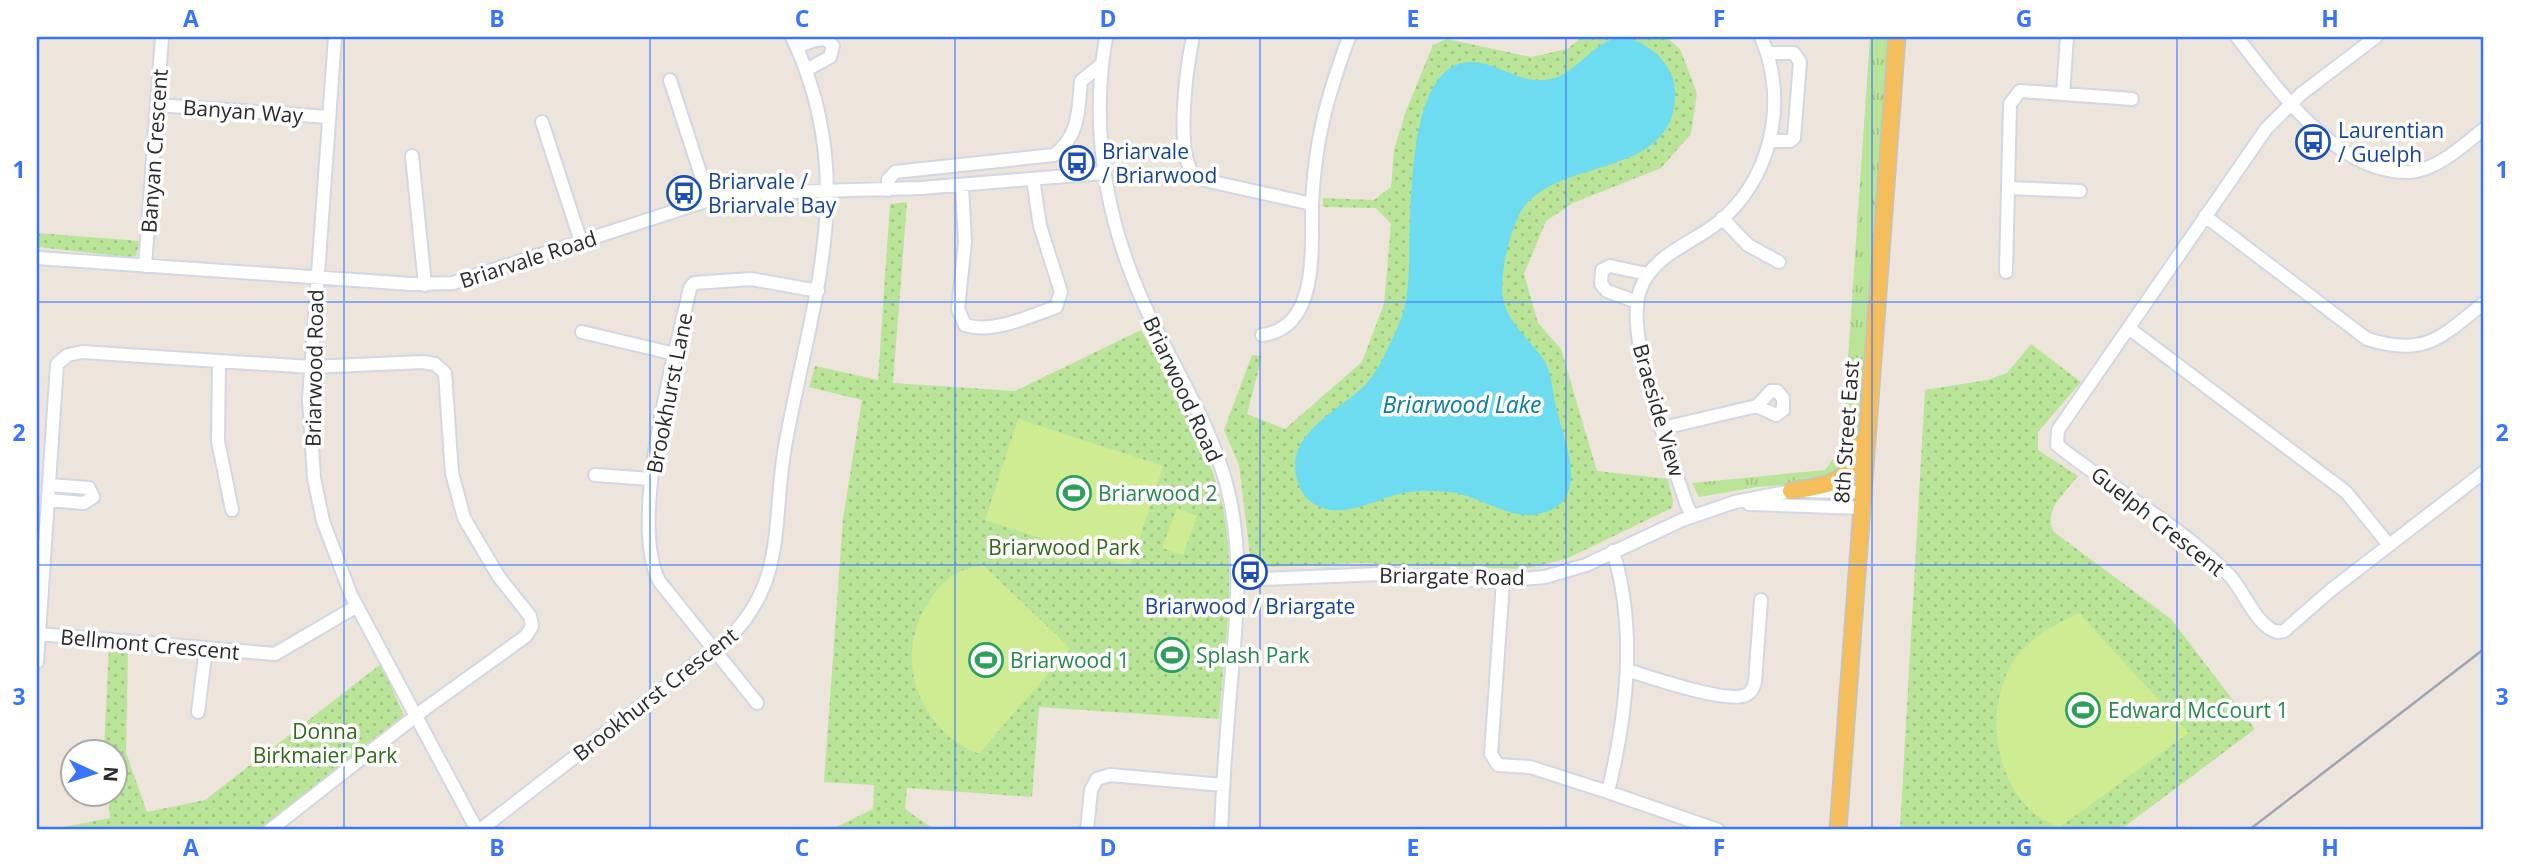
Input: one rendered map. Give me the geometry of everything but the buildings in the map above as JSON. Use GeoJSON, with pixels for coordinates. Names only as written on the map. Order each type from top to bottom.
{"type":"FeatureCollection","features":[{"type":"Feature","properties":{"kind":"main road","name":"8th Street East"},"geometry":{"type":"LineString","coordinates":[[1838,830],[1897,37]]}},
{"type":"Feature","properties":{"kind":"main road"},"geometry":{"type":"LineString","coordinates":[[1791,491],[1829,485],[1849,471],[1859,449],[1869,400]]}},
{"type":"Feature","properties":{"kind":"street","name":"Banyan Crescent"},"geometry":{"type":"LineString","coordinates":[[145,266],[162,37]]}},
{"type":"Feature","properties":{"kind":"street","name":"Briarwood Road"},"geometry":{"type":"LineString","coordinates":[[335,37],[311,367],[310,429],[314,478],[323,521],[338,567],[416,718],[479,830]]}},
{"type":"Feature","properties":{"kind":"street","name":"Briarwood Road"},"geometry":{"type":"LineString","coordinates":[[1106,37],[1099,127],[1103,173],[1132,278],[1205,432],[1225,481],[1234,522],[1239,580],[1221,830]]}},
{"type":"Feature","properties":{"kind":"street"},"geometry":{"type":"LineString","coordinates":[[1193,37],[1184,103],[1191,172],[1196,178],[1312,204]]}},
{"type":"Feature","properties":{"kind":"street"},"geometry":{"type":"LineString","coordinates":[[1262,335],[1274,334],[1286,325],[1298,311],[1309,281],[1312,204],[1321,120],[1349,37]]}},
{"type":"Feature","properties":{"kind":"street","name":"Braeside View"},"geometry":{"type":"LineString","coordinates":[[1692,516],[1663,428],[1639,340],[1637,302],[1647,274],[1669,254],[1722,218],[1754,181],[1770,141],[1775,100],[1768,53],[1761,37]]}},
{"type":"Feature","properties":{"kind":"street"},"geometry":{"type":"LineString","coordinates":[[2063,94],[2067,37]]}},
{"type":"Feature","properties":{"kind":"street"},"geometry":{"type":"LineString","coordinates":[[2237,37],[2290,104],[2345,152],[2372,166],[2411,172],[2441,162],[2484,129]]}},
{"type":"Feature","properties":{"kind":"street","name":"Guelph Crescent"},"geometry":{"type":"LineString","coordinates":[[2376,37],[2290,104],[2266,129],[2242,160],[2130,329],[2058,430],[2057,445],[2201,550],[2232,578],[2272,631],[2284,631],[2484,472]]}},
{"type":"Feature","properties":{"kind":"street"},"geometry":{"type":"LineString","coordinates":[[794,42],[819,39],[829,41],[832,46],[830,57],[806,70]]}},
{"type":"Feature","properties":{"kind":"street","name":"Brookhurst Crescent"},"geometry":{"type":"LineString","coordinates":[[479,830],[714,650],[747,620],[769,579],[784,451],[824,257],[828,190],[822,122],[794,42]]}},
{"type":"Feature","properties":{"kind":"street"},"geometry":{"type":"LineString","coordinates":[[1768,53],[1794,53],[1800,62],[1794,138],[1790,141],[1770,141]]}},
{"type":"Feature","properties":{"kind":"street"},"geometry":{"type":"LineString","coordinates":[[888,190],[888,180],[895,172],[1054,156],[1067,144],[1076,129],[1081,81],[1102,64]]}},
{"type":"Feature","properties":{"kind":"street"},"geometry":{"type":"LineString","coordinates":[[670,80],[709,200]]}},
{"type":"Feature","properties":{"kind":"street"},"geometry":{"type":"LineString","coordinates":[[2006,272],[2010,104],[2015,94],[2020,90],[2132,99]]}},
{"type":"Feature","properties":{"kind":"street","name":"Banyan Way"},"geometry":{"type":"LineString","coordinates":[[157,105],[329,117]]}},
{"type":"Feature","properties":{"kind":"street"},"geometry":{"type":"LineString","coordinates":[[542,122],[582,242]]}},
{"type":"Feature","properties":{"kind":"street"},"geometry":{"type":"LineString","coordinates":[[412,156],[425,285]]}},
{"type":"Feature","properties":{"kind":"street","name":"Briarvale Road"},"geometry":{"type":"LineString","coordinates":[[37,258],[425,285],[474,278],[709,200],[751,193],[962,186],[1103,173]]}},
{"type":"Feature","properties":{"kind":"street"},"geometry":{"type":"LineString","coordinates":[[962,186],[965,242],[958,309],[965,325],[974,327],[1015,322],[1056,307],[1059,302],[1060,292],[1040,226],[1033,179]]}},
{"type":"Feature","properties":{"kind":"street"},"geometry":{"type":"LineString","coordinates":[[2008,188],[2080,191]]}},
{"type":"Feature","properties":{"kind":"street"},"geometry":{"type":"LineString","coordinates":[[2205,216],[2367,339],[2402,347],[2430,342],[2484,303]]}},
{"type":"Feature","properties":{"kind":"street"},"geometry":{"type":"LineString","coordinates":[[1722,218],[1748,245],[1779,262]]}},
{"type":"Feature","properties":{"kind":"street"},"geometry":{"type":"LineString","coordinates":[[1637,302],[1607,291],[1601,284],[1602,270],[1610,266],[1647,274]]}},
{"type":"Feature","properties":{"kind":"street","name":"Brookhurst Lane"},"geometry":{"type":"LineString","coordinates":[[757,703],[659,581],[652,565],[648,553],[652,479],[659,423],[690,288],[699,281],[751,279],[818,291]]}},
{"type":"Feature","properties":{"kind":"street"},"geometry":{"type":"LineString","coordinates":[[2130,329],[2347,492],[2389,545]]}},
{"type":"Feature","properties":{"kind":"street"},"geometry":{"type":"LineString","coordinates":[[582,332],[675,354]]}},
{"type":"Feature","properties":{"kind":"street","name":"Bellmont Crescent"},"geometry":{"type":"LineString","coordinates":[[357,606],[282,652],[264,654],[39,634],[57,364],[68,355],[82,352],[311,367],[424,362],[435,364],[445,373],[452,473],[464,518],[499,577],[530,616],[532,626],[526,636],[416,718]]}},
{"type":"Feature","properties":{"kind":"street"},"geometry":{"type":"LineString","coordinates":[[219,363],[218,441],[232,510]]}},
{"type":"Feature","properties":{"kind":"street"},"geometry":{"type":"LineString","coordinates":[[1663,428],[1756,407]]}},
{"type":"Feature","properties":{"kind":"street"},"geometry":{"type":"LineString","coordinates":[[595,474],[652,479]]}},
{"type":"Feature","properties":{"kind":"street"},"geometry":{"type":"LineString","coordinates":[[48,500],[84,503],[93,497],[89,488],[49,485]]}},
{"type":"Feature","properties":{"kind":"street","name":"Briargate Road"},"geometry":{"type":"LineString","coordinates":[[1239,580],[1379,574],[1503,581],[1569,571],[1692,516],[1735,502],[1791,491],[1861,500]]}},
{"type":"Feature","properties":{"kind":"street","name":"Briargate Road"},"geometry":{"type":"LineString","coordinates":[[1735,502],[1861,500]]}},
{"type":"Feature","properties":{"kind":"street"},"geometry":{"type":"LineString","coordinates":[[1608,792],[1623,732],[1627,670],[1622,579],[1613,551]]}},
{"type":"Feature","properties":{"kind":"street"},"geometry":{"type":"LineString","coordinates":[[1503,581],[1491,754],[1498,765],[1530,767],[1718,830]]}},
{"type":"Feature","properties":{"kind":"street"},"geometry":{"type":"LineString","coordinates":[[1627,670],[1717,694],[1744,696],[1755,682],[1761,600]]}},
{"type":"Feature","properties":{"kind":"street"},"geometry":{"type":"LineString","coordinates":[[37,662],[39,634]]}},
{"type":"Feature","properties":{"kind":"street"},"geometry":{"type":"LineString","coordinates":[[198,712],[206,648]]}},
{"type":"Feature","properties":{"kind":"street"},"geometry":{"type":"LineString","coordinates":[[270,830],[416,718]]}},
{"type":"Feature","properties":{"kind":"street"},"geometry":{"type":"LineString","coordinates":[[1087,830],[1091,790],[1097,779],[1110,775],[1223,785]]}},
{"type":"Feature","properties":{"kind":"green space"},"geometry":{"type":"Polygon","coordinates":[[[1582,37],[1666,37],[1680,49],[1697,93],[1691,134],[1661,168],[1573,203],[1546,221],[1524,274],[1538,323],[1561,349],[1597,471],[1668,479],[1672,508],[1566,559],[1524,569],[1358,563],[1263,567],[1251,563],[1239,465],[1224,430],[1252,355],[1262,356],[1247,414],[1285,429],[1362,362],[1384,304],[1391,224],[1376,208],[1323,207],[1323,198],[1374,200],[1391,187],[1394,150],[1406,111],[1433,45],[1447,39],[1531,57],[1567,49],[1582,37]]]}},
{"type":"Feature","properties":{"kind":"green space"},"geometry":{"type":"Polygon","coordinates":[[[1870,37],[1889,37],[1869,348],[1862,381],[1858,441],[1840,474],[1805,483],[1757,487],[1699,497],[1692,483],[1825,470],[1842,446],[1870,37]]]}},
{"type":"Feature","properties":{"kind":"green space","name":"Briarwood Park"},"geometry":{"type":"Polygon","coordinates":[[[907,202],[893,383],[1015,391],[1141,330],[1197,433],[1215,477],[1221,500],[1229,554],[1229,581],[1219,719],[1039,707],[1032,797],[907,788],[905,809],[935,830],[830,830],[873,809],[874,785],[824,782],[843,519],[862,400],[809,387],[815,366],[878,380],[890,204],[907,202]]]}},
{"type":"Feature","properties":{"kind":"green space"},"geometry":{"type":"Polygon","coordinates":[[[37,233],[140,241],[136,256],[130,257],[37,247],[37,233]]]}},
{"type":"Feature","properties":{"kind":"green space"},"geometry":{"type":"Polygon","coordinates":[[[2031,344],[2081,382],[2038,432],[2038,450],[2078,476],[2053,510],[2051,524],[2054,532],[2171,619],[2255,729],[2120,830],[1900,830],[1925,390],[1987,380],[2007,373],[2031,344]]]}},
{"type":"Feature","properties":{"kind":"green space","name":"Briarwood 2"},"geometry":{"type":"Polygon","coordinates":[[[1018,419],[1163,466],[1130,567],[985,520],[1018,419]]]}},
{"type":"Feature","properties":{"kind":"green space"},"geometry":{"type":"Polygon","coordinates":[[[1177,508],[1197,516],[1183,555],[1162,548],[1177,508]]]}},
{"type":"Feature","properties":{"kind":"green space","name":"Briarwood 1"},"geometry":{"type":"Polygon","coordinates":[[[983,565],[1070,648],[979,754],[960,744],[931,716],[914,679],[912,659],[920,618],[935,593],[957,573],[983,565]]]}},
{"type":"Feature","properties":{"kind":"green space","name":"Edward McCourt 1"},"geometry":{"type":"Polygon","coordinates":[[[2079,613],[2189,733],[2060,827],[2036,815],[2022,801],[2011,784],[2003,765],[1996,724],[2003,683],[2017,656],[2050,628],[2079,613]]]}},
{"type":"Feature","properties":{"kind":"green space","name":"Donna Birkmaier Park"},"geometry":{"type":"Polygon","coordinates":[[[109,647],[128,649],[126,738],[105,738],[109,647]]]}},
{"type":"Feature","properties":{"kind":"green space","name":"Donna Birkmaier Park"},"geometry":{"type":"Polygon","coordinates":[[[381,664],[405,718],[258,830],[49,830],[110,818],[109,808],[130,808],[130,764],[147,812],[205,800],[381,664]]]}},
{"type":"Feature","properties":{"kind":"water","name":"Briarwood Lake"},"geometry":{"type":"Polygon","coordinates":[[[1624,37],[1652,50],[1663,60],[1671,74],[1675,87],[1675,102],[1663,133],[1646,148],[1625,159],[1576,175],[1533,197],[1515,224],[1504,268],[1502,289],[1506,308],[1550,373],[1571,468],[1566,497],[1556,507],[1528,515],[1506,511],[1461,494],[1438,491],[1403,493],[1347,510],[1324,509],[1314,504],[1303,493],[1297,479],[1295,463],[1299,449],[1317,424],[1365,385],[1380,365],[1404,309],[1419,130],[1428,99],[1442,75],[1462,63],[1473,62],[1528,79],[1551,79],[1570,70],[1604,43],[1624,37]]]}},
{"type":"Feature","properties":{"kind":"water","name":"Splash Park"},"geometry":{"type":"Polygon","coordinates":[[[1169,635],[1181,643],[1180,667],[1163,666],[1164,642],[1169,635]]]}},
{"type":"Feature","properties":{"kind":"railway"},"geometry":{"type":"LineString","coordinates":[[2249,830],[2484,649]]}},
{"type":"Feature","properties":{"kind":"place","name":"Laurentian / Guelph"},"geometry":{"type":"Point","coordinates":[2313,142]}},
{"type":"Feature","properties":{"kind":"place","name":"Briarvale / Briarwood"},"geometry":{"type":"Point","coordinates":[1077,163]}},
{"type":"Feature","properties":{"kind":"place","name":"Briarvale / Briarvale Bay"},"geometry":{"type":"Point","coordinates":[684,193]}},
{"type":"Feature","properties":{"kind":"place","name":"Briarwood 2"},"geometry":{"type":"Point","coordinates":[1074,493]}},
{"type":"Feature","properties":{"kind":"place","name":"Briarwood / Briargate"},"geometry":{"type":"Point","coordinates":[1250,572]}},
{"type":"Feature","properties":{"kind":"place","name":"Splash Park"},"geometry":{"type":"Point","coordinates":[1172,655]}},
{"type":"Feature","properties":{"kind":"place","name":"Briarwood 1"},"geometry":{"type":"Point","coordinates":[986,660]}},
{"type":"Feature","properties":{"kind":"place","name":"Edward McCourt 1"},"geometry":{"type":"Point","coordinates":[2083,710]}}]}
